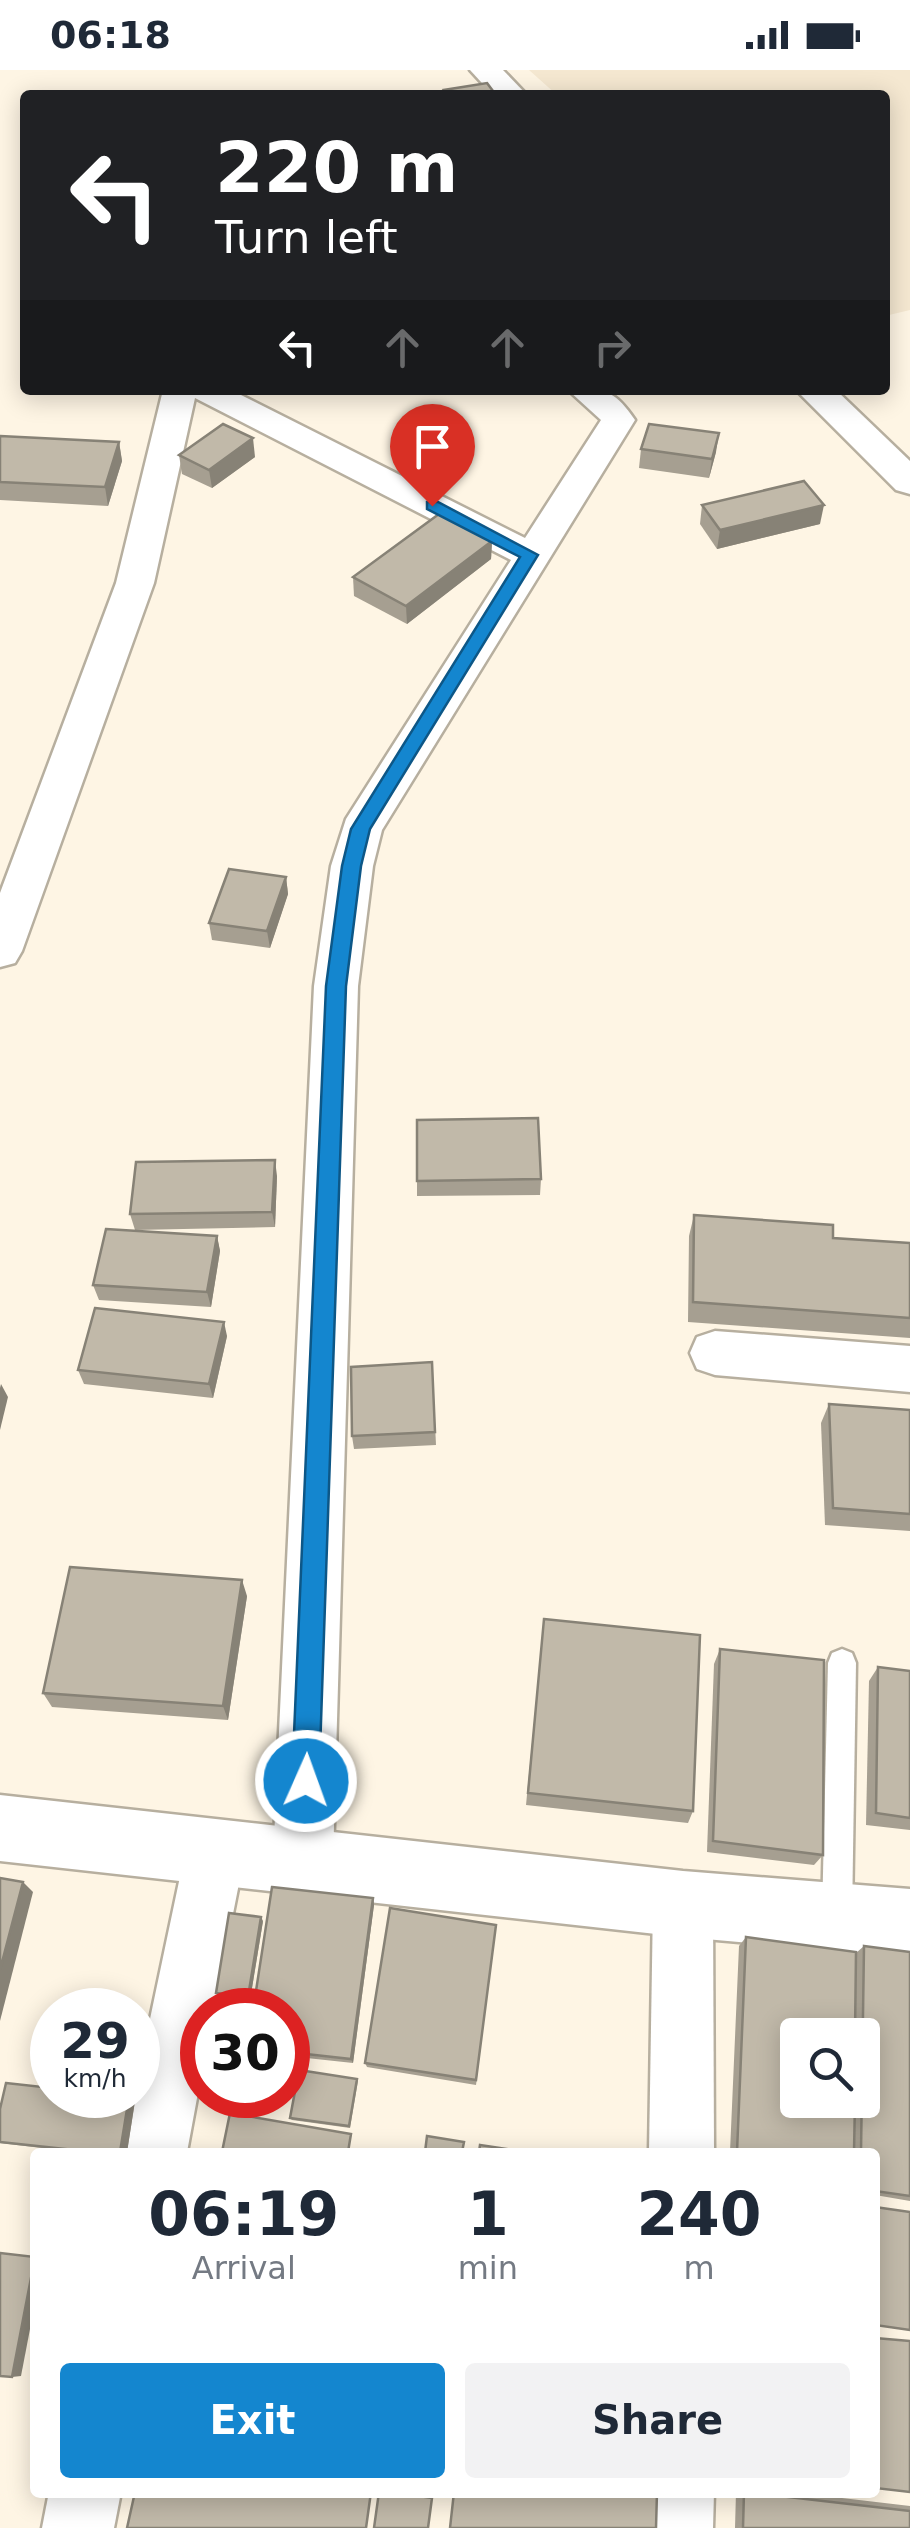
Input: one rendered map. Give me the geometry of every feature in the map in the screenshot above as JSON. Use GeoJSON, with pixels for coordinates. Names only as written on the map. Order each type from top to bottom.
{"type":"FeatureCollection","features":[{"type":"Feature","properties":{"kind":"street"},"geometry":{"type":"LineString","coordinates":[[486,70],[506,90]]}},
{"type":"Feature","properties":{"kind":"street"},"geometry":{"type":"LineString","coordinates":[[0,951],[135,583],[179,395]]}},
{"type":"Feature","properties":{"kind":"street"},"geometry":{"type":"LineString","coordinates":[[215,395],[530,555]]}},
{"type":"Feature","properties":{"kind":"street"},"geometry":{"type":"LineString","coordinates":[[303,1860],[336,986],[352,866],[361,829],[618,420],[608,405],[593,395]]}},
{"type":"Feature","properties":{"kind":"street"},"geometry":{"type":"LineString","coordinates":[[821,395],[910,482]]}},
{"type":"Feature","properties":{"kind":"street"},"geometry":{"type":"LineString","coordinates":[[714,1353],[910,1369]]}},
{"type":"Feature","properties":{"kind":"street"},"geometry":{"type":"LineString","coordinates":[[0,1828],[684,1904],[910,1924]]}},
{"type":"Feature","properties":{"kind":"street"},"geometry":{"type":"LineString","coordinates":[[155,2148],[214,1853]]}},
{"type":"Feature","properties":{"kind":"street"},"geometry":{"type":"LineString","coordinates":[[681,2148],[684,1904]]}},
{"type":"Feature","properties":{"kind":"street"},"geometry":{"type":"LineString","coordinates":[[78,2528],[84,2498]]}},
{"type":"Feature","properties":{"kind":"street"},"geometry":{"type":"LineString","coordinates":[[677,2528],[678,2498]]}},
{"type":"Feature","properties":{"kind":"lane"},"geometry":{"type":"LineString","coordinates":[[836,1916],[842,1663]]}},
{"type":"Feature","properties":{"kind":"shaded area"},"geometry":{"type":"Polygon","coordinates":[[[529,70],[910,70],[910,310],[890,315],[890,90],[551,90],[529,70]]]}},
{"type":"Feature","properties":{"kind":"building"},"geometry":{"type":"Polygon","coordinates":[[[487,83],[492,90],[444,90],[487,83]]]}},
{"type":"Feature","properties":{"kind":"building"},"geometry":{"type":"Polygon","coordinates":[[[223,424],[253,438],[209,470],[179,455],[223,424]]]}},
{"type":"Feature","properties":{"kind":"building"},"geometry":{"type":"Polygon","coordinates":[[[649,424],[719,433],[712,459],[641,449],[649,424]]]}},
{"type":"Feature","properties":{"kind":"building"},"geometry":{"type":"Polygon","coordinates":[[[0,436],[119,442],[105,487],[0,482],[0,436]]]}},
{"type":"Feature","properties":{"kind":"building"},"geometry":{"type":"Polygon","coordinates":[[[804,481],[824,505],[720,530],[702,505],[804,481]]]}},
{"type":"Feature","properties":{"kind":"building"},"geometry":{"type":"Polygon","coordinates":[[[439,514],[492,541],[406,606],[353,577],[439,514]]]}},
{"type":"Feature","properties":{"kind":"building"},"geometry":{"type":"Polygon","coordinates":[[[229,869],[286,877],[267,931],[209,923],[229,869]]]}},
{"type":"Feature","properties":{"kind":"building"},"geometry":{"type":"Polygon","coordinates":[[[538,1118],[541,1179],[417,1181],[417,1120],[538,1118]]]}},
{"type":"Feature","properties":{"kind":"building"},"geometry":{"type":"Polygon","coordinates":[[[275,1160],[272,1212],[130,1214],[136,1162],[275,1160]]]}},
{"type":"Feature","properties":{"kind":"building"},"geometry":{"type":"Polygon","coordinates":[[[694,1215],[833,1225],[833,1238],[910,1243],[910,1318],[693,1302],[694,1215]]]}},
{"type":"Feature","properties":{"kind":"building"},"geometry":{"type":"Polygon","coordinates":[[[106,1229],[217,1236],[207,1292],[93,1285],[106,1229]]]}},
{"type":"Feature","properties":{"kind":"building"},"geometry":{"type":"Polygon","coordinates":[[[95,1308],[224,1322],[209,1384],[78,1370],[95,1308]]]}},
{"type":"Feature","properties":{"kind":"building"},"geometry":{"type":"Polygon","coordinates":[[[432,1362],[435,1432],[352,1436],[351,1367],[432,1362]]]}},
{"type":"Feature","properties":{"kind":"building"},"geometry":{"type":"Polygon","coordinates":[[[829,1404],[910,1410],[910,1514],[833,1508],[829,1404]]]}},
{"type":"Feature","properties":{"kind":"building"},"geometry":{"type":"Polygon","coordinates":[[[70,1567],[242,1580],[223,1706],[43,1693],[70,1567]]]}},
{"type":"Feature","properties":{"kind":"building"},"geometry":{"type":"Polygon","coordinates":[[[544,1619],[700,1635],[693,1811],[528,1793],[544,1619]]]}},
{"type":"Feature","properties":{"kind":"building"},"geometry":{"type":"Polygon","coordinates":[[[720,1649],[824,1660],[823,1855],[713,1841],[720,1649]]]}},
{"type":"Feature","properties":{"kind":"building"},"geometry":{"type":"Polygon","coordinates":[[[878,1667],[910,1671],[910,1818],[876,1813],[878,1667]]]}},
{"type":"Feature","properties":{"kind":"building"},"geometry":{"type":"Polygon","coordinates":[[[0,1878],[23,1882],[0,1970],[0,1878]]]}},
{"type":"Feature","properties":{"kind":"building"},"geometry":{"type":"Polygon","coordinates":[[[272,1887],[373,1898],[351,2059],[310,2054],[310,1988],[256,1988],[272,1887]]]}},
{"type":"Feature","properties":{"kind":"building"},"geometry":{"type":"Polygon","coordinates":[[[390,1908],[496,1925],[476,2080],[365,2063],[390,1908]]]}},
{"type":"Feature","properties":{"kind":"building"},"geometry":{"type":"Polygon","coordinates":[[[229,1913],[261,1917],[249,1988],[217,1988],[229,1913]]]}},
{"type":"Feature","properties":{"kind":"building"},"geometry":{"type":"Polygon","coordinates":[[[746,1937],[856,1952],[855,2018],[780,2018],[780,2118],[855,2118],[854,2148],[737,2148],[746,1937]]]}},
{"type":"Feature","properties":{"kind":"building"},"geometry":{"type":"Polygon","coordinates":[[[864,1946],[910,1952],[910,2196],[880,2192],[880,2148],[861,2148],[861,2118],[880,2118],[880,2018],[863,2018],[864,1946]]]}},
{"type":"Feature","properties":{"kind":"building"},"geometry":{"type":"Polygon","coordinates":[[[310,2072],[357,2079],[349,2126],[290,2118],[310,2118],[310,2072]]]}},
{"type":"Feature","properties":{"kind":"building"},"geometry":{"type":"Polygon","coordinates":[[[6,2083],[30,2086],[30,2118],[126,2118],[121,2148],[56,2148],[0,2142],[0,2109],[6,2083]]]}},
{"type":"Feature","properties":{"kind":"building"},"geometry":{"type":"Polygon","coordinates":[[[229,2118],[259,2118],[351,2134],[349,2148],[223,2148],[229,2118]]]}},
{"type":"Feature","properties":{"kind":"building"},"geometry":{"type":"Polygon","coordinates":[[[427,2136],[464,2142],[463,2148],[426,2148],[427,2136]]]}},
{"type":"Feature","properties":{"kind":"building"},"geometry":{"type":"Polygon","coordinates":[[[880,2208],[910,2212],[910,2330],[880,2326],[880,2208]]]}},
{"type":"Feature","properties":{"kind":"building"},"geometry":{"type":"Polygon","coordinates":[[[0,2253],[30,2256],[30,2283],[12,2377],[0,2376],[0,2253]]]}},
{"type":"Feature","properties":{"kind":"building"},"geometry":{"type":"Polygon","coordinates":[[[880,2338],[910,2341],[910,2492],[880,2489],[880,2338]]]}},
{"type":"Feature","properties":{"kind":"building"},"geometry":{"type":"Polygon","coordinates":[[[134,2498],[370,2498],[366,2528],[127,2528],[134,2498]]]}},
{"type":"Feature","properties":{"kind":"building"},"geometry":{"type":"Polygon","coordinates":[[[378,2498],[432,2498],[428,2528],[374,2528],[378,2498]]]}},
{"type":"Feature","properties":{"kind":"building"},"geometry":{"type":"Polygon","coordinates":[[[453,2498],[657,2498],[656,2528],[450,2528],[453,2498]]]}},
{"type":"Feature","properties":{"kind":"building"},"geometry":{"type":"Polygon","coordinates":[[[744,2498],[796,2498],[910,2511],[910,2528],[743,2528],[744,2498]]]}},
{"type":"Feature","properties":{"kind":"route"},"geometry":{"type":"LineString","coordinates":[[306,1781],[336,986],[352,866],[361,829],[530,555],[432,506]]}}]}
